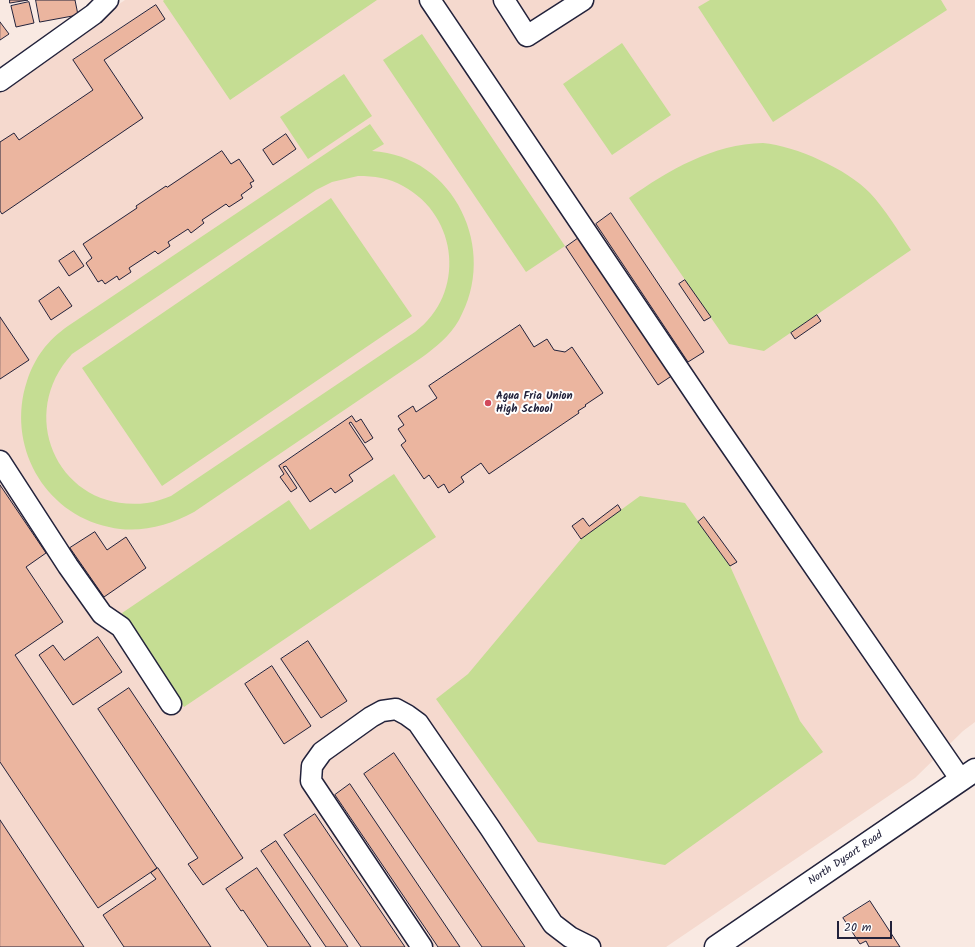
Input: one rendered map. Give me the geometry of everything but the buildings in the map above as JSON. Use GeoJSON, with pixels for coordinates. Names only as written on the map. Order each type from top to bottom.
{"type":"FeatureCollection","features":[{"type":"Feature","properties":{"kind":"main road","name":"North Dysart Road"},"geometry":{"type":"LineString","coordinates":[[716,947],[968,775]]}},
{"type":"Feature","properties":{"kind":"lane"},"geometry":{"type":"LineString","coordinates":[[0,81],[94,14],[108,0]]}},
{"type":"Feature","properties":{"kind":"lane"},"geometry":{"type":"LineString","coordinates":[[430,0],[711,417],[968,775]]}},
{"type":"Feature","properties":{"kind":"lane"},"geometry":{"type":"LineString","coordinates":[[504,0],[527,36],[583,0]]}},
{"type":"Feature","properties":{"kind":"lane"},"geometry":{"type":"LineString","coordinates":[[0,461],[72,572],[102,614],[121,627],[171,704]]}},
{"type":"Feature","properties":{"kind":"lane"},"geometry":{"type":"LineString","coordinates":[[422,947],[311,781],[312,766],[322,752],[371,717],[382,711],[396,709],[418,723],[490,828],[553,924],[570,937],[590,947]]}},
{"type":"Feature","properties":{"kind":"shaded area","name":"Agua Fria Union High School"},"geometry":{"type":"Polygon","coordinates":[[[125,0],[975,0],[975,722],[963,731],[915,778],[666,947],[0,947],[0,84],[125,0]]]}},
{"type":"Feature","properties":{"kind":"green space"},"geometry":{"type":"Polygon","coordinates":[[[377,0],[230,100],[163,1],[377,0]]]}},
{"type":"Feature","properties":{"kind":"green space"},"geometry":{"type":"Polygon","coordinates":[[[710,0],[941,0],[947,10],[773,122],[698,7],[710,0]]]}},
{"type":"Feature","properties":{"kind":"green space"},"geometry":{"type":"Polygon","coordinates":[[[422,34],[565,246],[526,272],[383,60],[422,34]]]}},
{"type":"Feature","properties":{"kind":"green space"},"geometry":{"type":"Polygon","coordinates":[[[622,43],[671,115],[612,155],[563,84],[622,43]]]}},
{"type":"Feature","properties":{"kind":"green space"},"geometry":{"type":"Polygon","coordinates":[[[344,74],[372,116],[308,159],[280,117],[344,74]]]}},
{"type":"Feature","properties":{"kind":"green space"},"geometry":{"type":"Polygon","coordinates":[[[370,124],[384,144],[372,151],[401,157],[426,170],[447,188],[462,211],[471,237],[474,265],[470,293],[459,320],[442,341],[421,358],[194,512],[163,525],[131,530],[109,527],[86,519],[65,507],[49,491],[35,472],[26,451],[22,428],[22,405],[27,381],[34,364],[43,350],[68,326],[370,124]],[[358,176],[332,182],[316,190],[72,354],[55,379],[47,405],[48,432],[56,456],[70,477],[91,493],[117,502],[147,503],[171,496],[415,332],[431,316],[443,297],[448,277],[449,256],[445,235],[436,216],[422,199],[398,183],[376,177],[358,176]]]}},
{"type":"Feature","properties":{"kind":"green space"},"geometry":{"type":"Polygon","coordinates":[[[763,143],[776,145],[805,154],[835,167],[848,175],[870,193],[881,206],[911,250],[764,351],[729,344],[629,198],[692,160],[709,153],[727,148],[763,143]]]}},
{"type":"Feature","properties":{"kind":"green space"},"geometry":{"type":"Polygon","coordinates":[[[331,198],[412,316],[162,486],[82,368],[331,198]]]}},
{"type":"Feature","properties":{"kind":"green space"},"geometry":{"type":"Polygon","coordinates":[[[394,474],[436,537],[184,707],[122,613],[289,500],[310,530],[394,474]]]}},
{"type":"Feature","properties":{"kind":"green space"},"geometry":{"type":"Polygon","coordinates":[[[640,496],[685,503],[730,566],[800,721],[823,752],[665,865],[538,842],[436,699],[468,674],[581,539],[640,496]]]}},
{"type":"Feature","properties":{"kind":"place","name":"Agua Fria Union High School"},"geometry":{"type":"Point","coordinates":[488,403]}}]}
